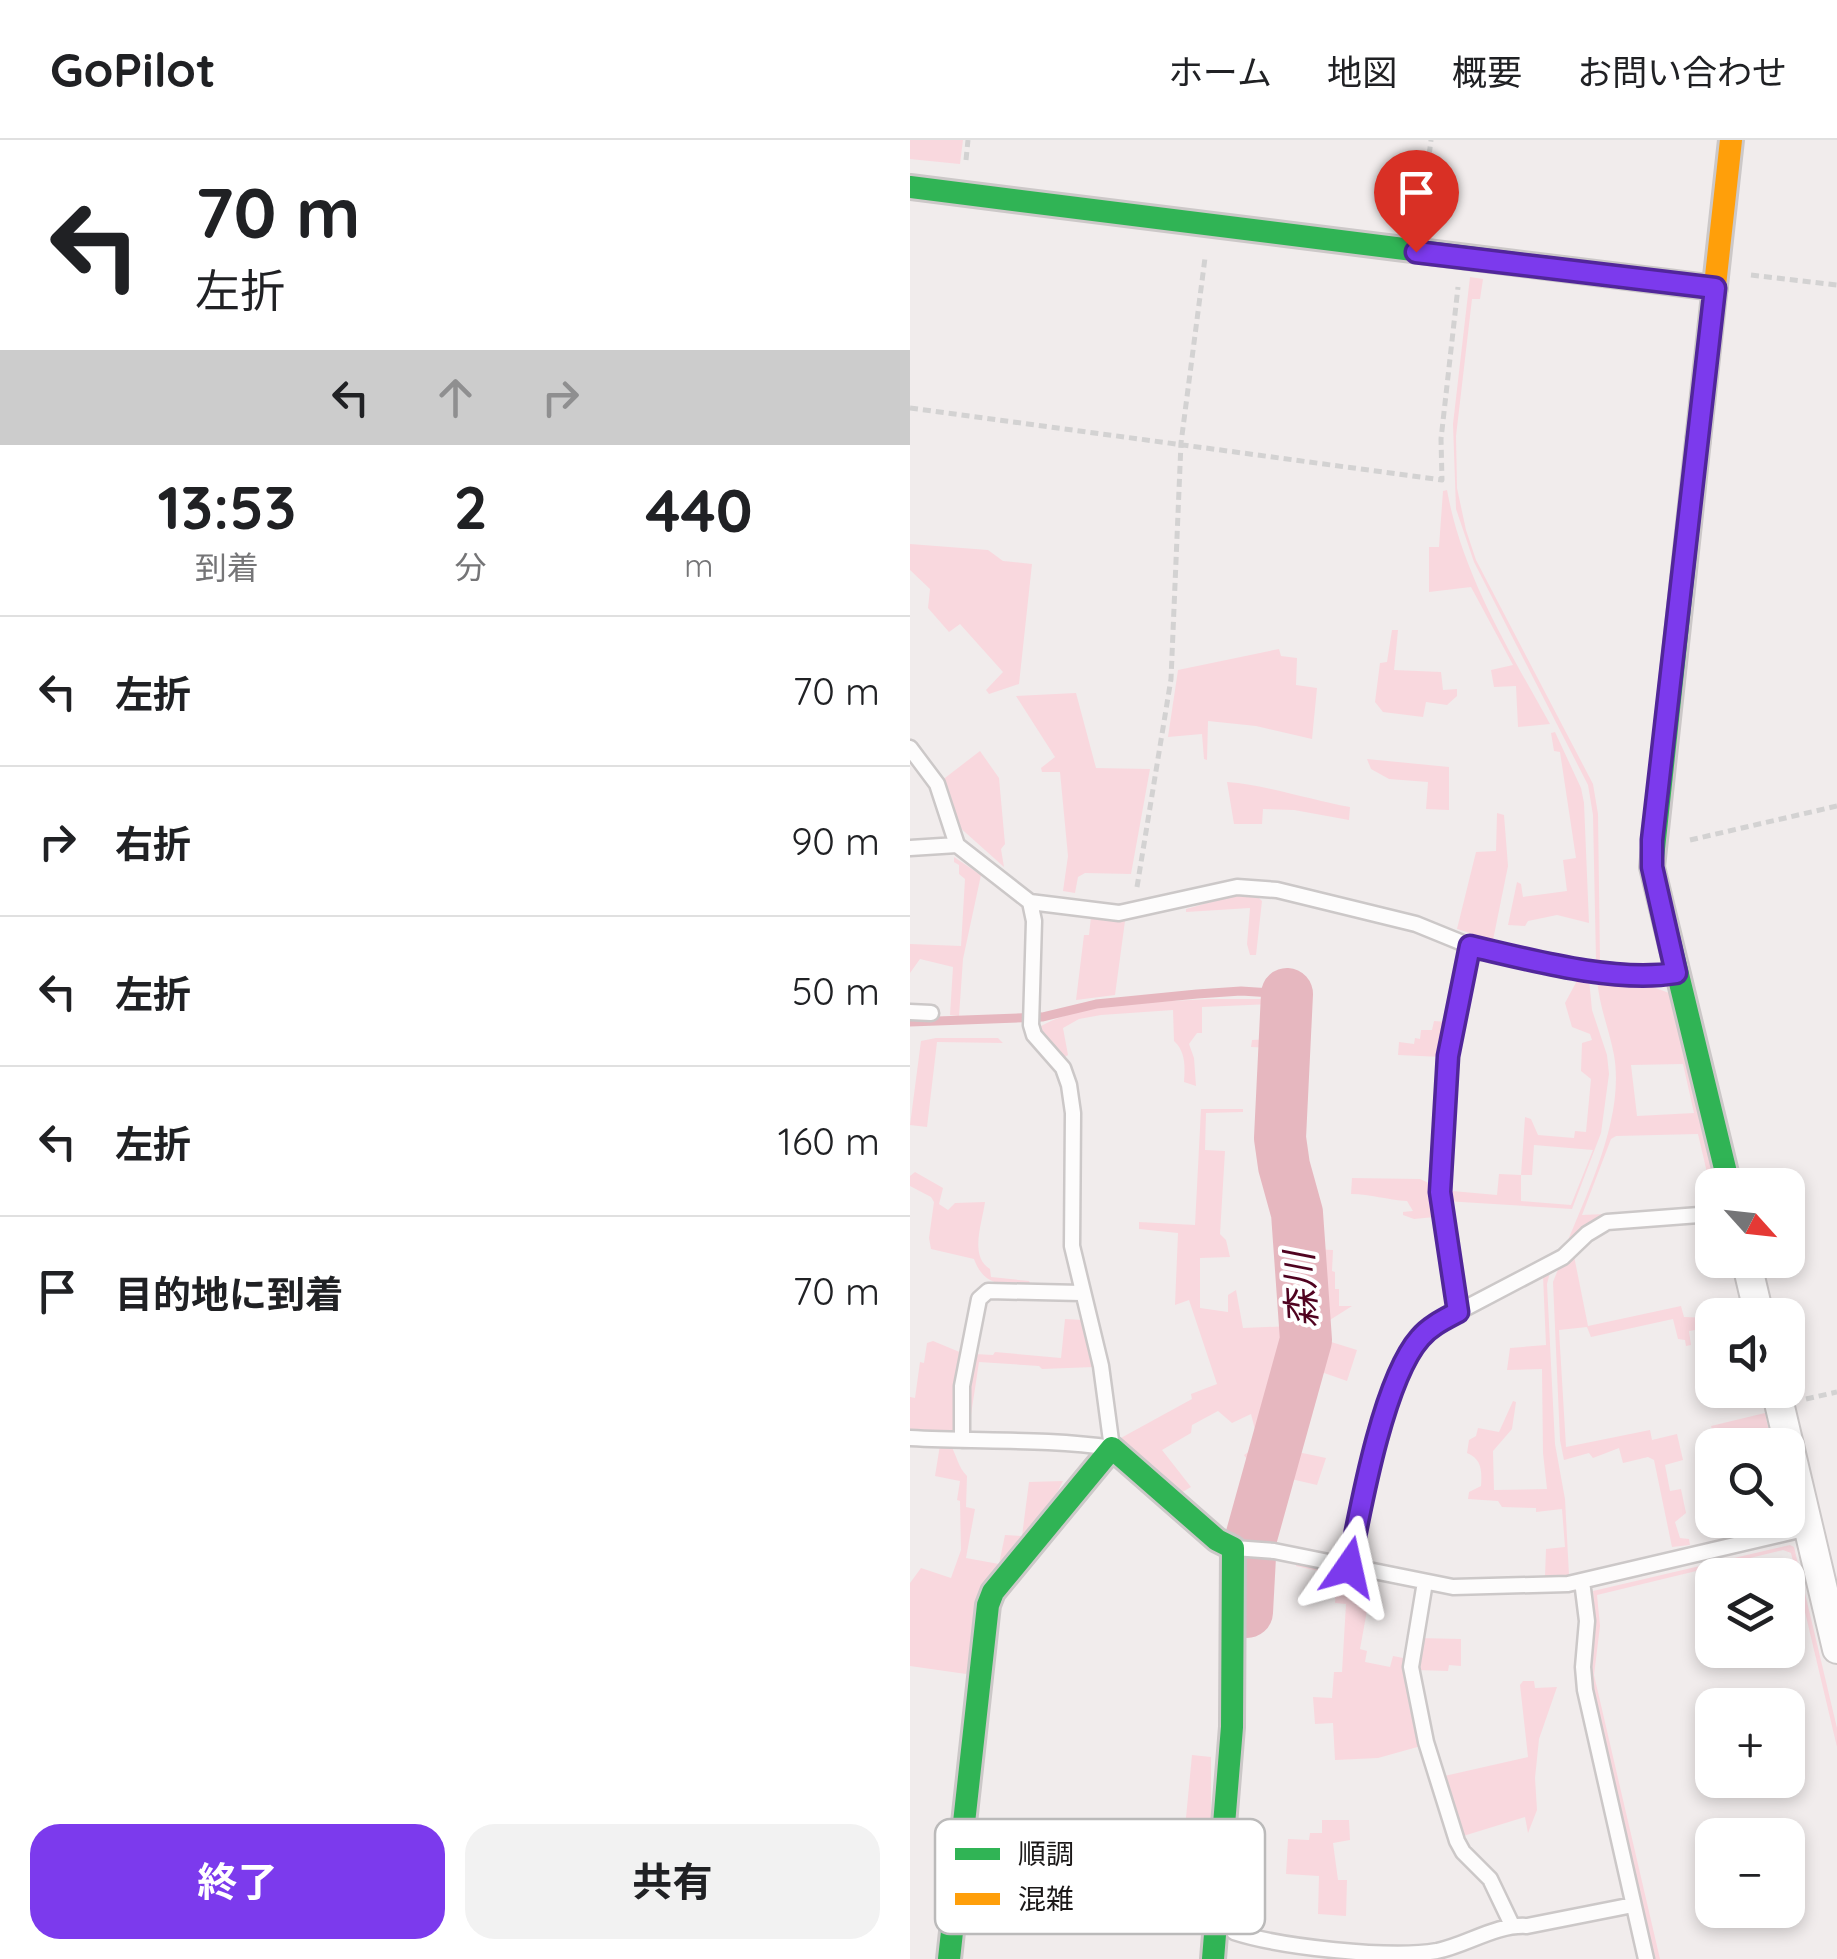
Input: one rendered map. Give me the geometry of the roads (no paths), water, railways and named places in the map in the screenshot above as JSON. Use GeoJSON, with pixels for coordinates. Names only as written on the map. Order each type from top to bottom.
{"type":"FeatureCollection","features":[{"type":"Feature","properties":{"kind":"street"},"geometry":{"type":"LineString","coordinates":[[1724,1168],[1652,867],[1652,840],[1731,140]]}},
{"type":"Feature","properties":{"kind":"street"},"geometry":{"type":"LineString","coordinates":[[910,188],[1462,258],[1716,279]]}},
{"type":"Feature","properties":{"kind":"street"},"geometry":{"type":"LineString","coordinates":[[1780,1408],[1837,1650]]}},
{"type":"Feature","properties":{"kind":"street"},"geometry":{"type":"LineString","coordinates":[[964,1819],[988,1605],[993,1592],[1112,1448],[1194,1521],[1244,1549],[1229,1819]]}},
{"type":"Feature","properties":{"kind":"street"},"geometry":{"type":"LineString","coordinates":[[949,1959],[952,1934]]}},
{"type":"Feature","properties":{"kind":"street"},"geometry":{"type":"LineString","coordinates":[[1213,1959],[1224,1934]]}},
{"type":"Feature","properties":{"kind":"lane"},"geometry":{"type":"LineString","coordinates":[[910,748],[937,784],[958,844],[1030,902],[1120,913],[1238,887],[1278,890],[1416,924],[1470,946],[1595,970],[1660,976],[1676,973]]}},
{"type":"Feature","properties":{"kind":"lane"},"geometry":{"type":"LineString","coordinates":[[910,848],[958,844]]}},
{"type":"Feature","properties":{"kind":"lane"},"geometry":{"type":"LineString","coordinates":[[910,1438],[1065,1441],[1112,1448],[1101,1366],[1072,1246],[1069,1085],[1063,1068],[1034,1035],[1031,1018],[1034,920],[1030,902]]}},
{"type":"Feature","properties":{"kind":"lane"},"geometry":{"type":"LineString","coordinates":[[1458,1312],[1440,1192],[1448,1056],[1470,946]]}},
{"type":"Feature","properties":{"kind":"lane"},"geometry":{"type":"LineString","coordinates":[[910,1012],[931,1013]]}},
{"type":"Feature","properties":{"kind":"lane"},"geometry":{"type":"LineString","coordinates":[[1349,1567],[1374,1453],[1406,1358],[1430,1328],[1563,1257],[1587,1234],[1607,1222],[1695,1215]]}},
{"type":"Feature","properties":{"kind":"lane"},"geometry":{"type":"LineString","coordinates":[[962,1440],[962,1386],[980,1299],[988,1290],[1081,1293]]}},
{"type":"Feature","properties":{"kind":"lane"},"geometry":{"type":"LineString","coordinates":[[1244,1549],[1453,1587],[1582,1581],[1808,1528]]}},
{"type":"Feature","properties":{"kind":"lane"},"geometry":{"type":"LineString","coordinates":[[1582,1581],[1587,1621],[1585,1690],[1646,1959]]}},
{"type":"Feature","properties":{"kind":"lane"},"geometry":{"type":"LineString","coordinates":[[1425,1582],[1410,1667],[1415,1699],[1457,1841],[1490,1879],[1512,1926]]}},
{"type":"Feature","properties":{"kind":"lane"},"geometry":{"type":"LineString","coordinates":[[1242,1934],[1308,1946],[1407,1956],[1460,1946],[1512,1926],[1633,1905]]}},
{"type":"Feature","properties":{"kind":"waterway","name":"森川"},"geometry":{"type":"LineString","coordinates":[[910,1022],[1042,1017],[1096,1004],[1197,994],[1287,994]]}},
{"type":"Feature","properties":{"kind":"waterway","name":"森川"},"geometry":{"type":"LineString","coordinates":[[1247,1612],[1251,1538],[1306,1340],[1297,1213],[1280,1138],[1287,994]]}}]}
